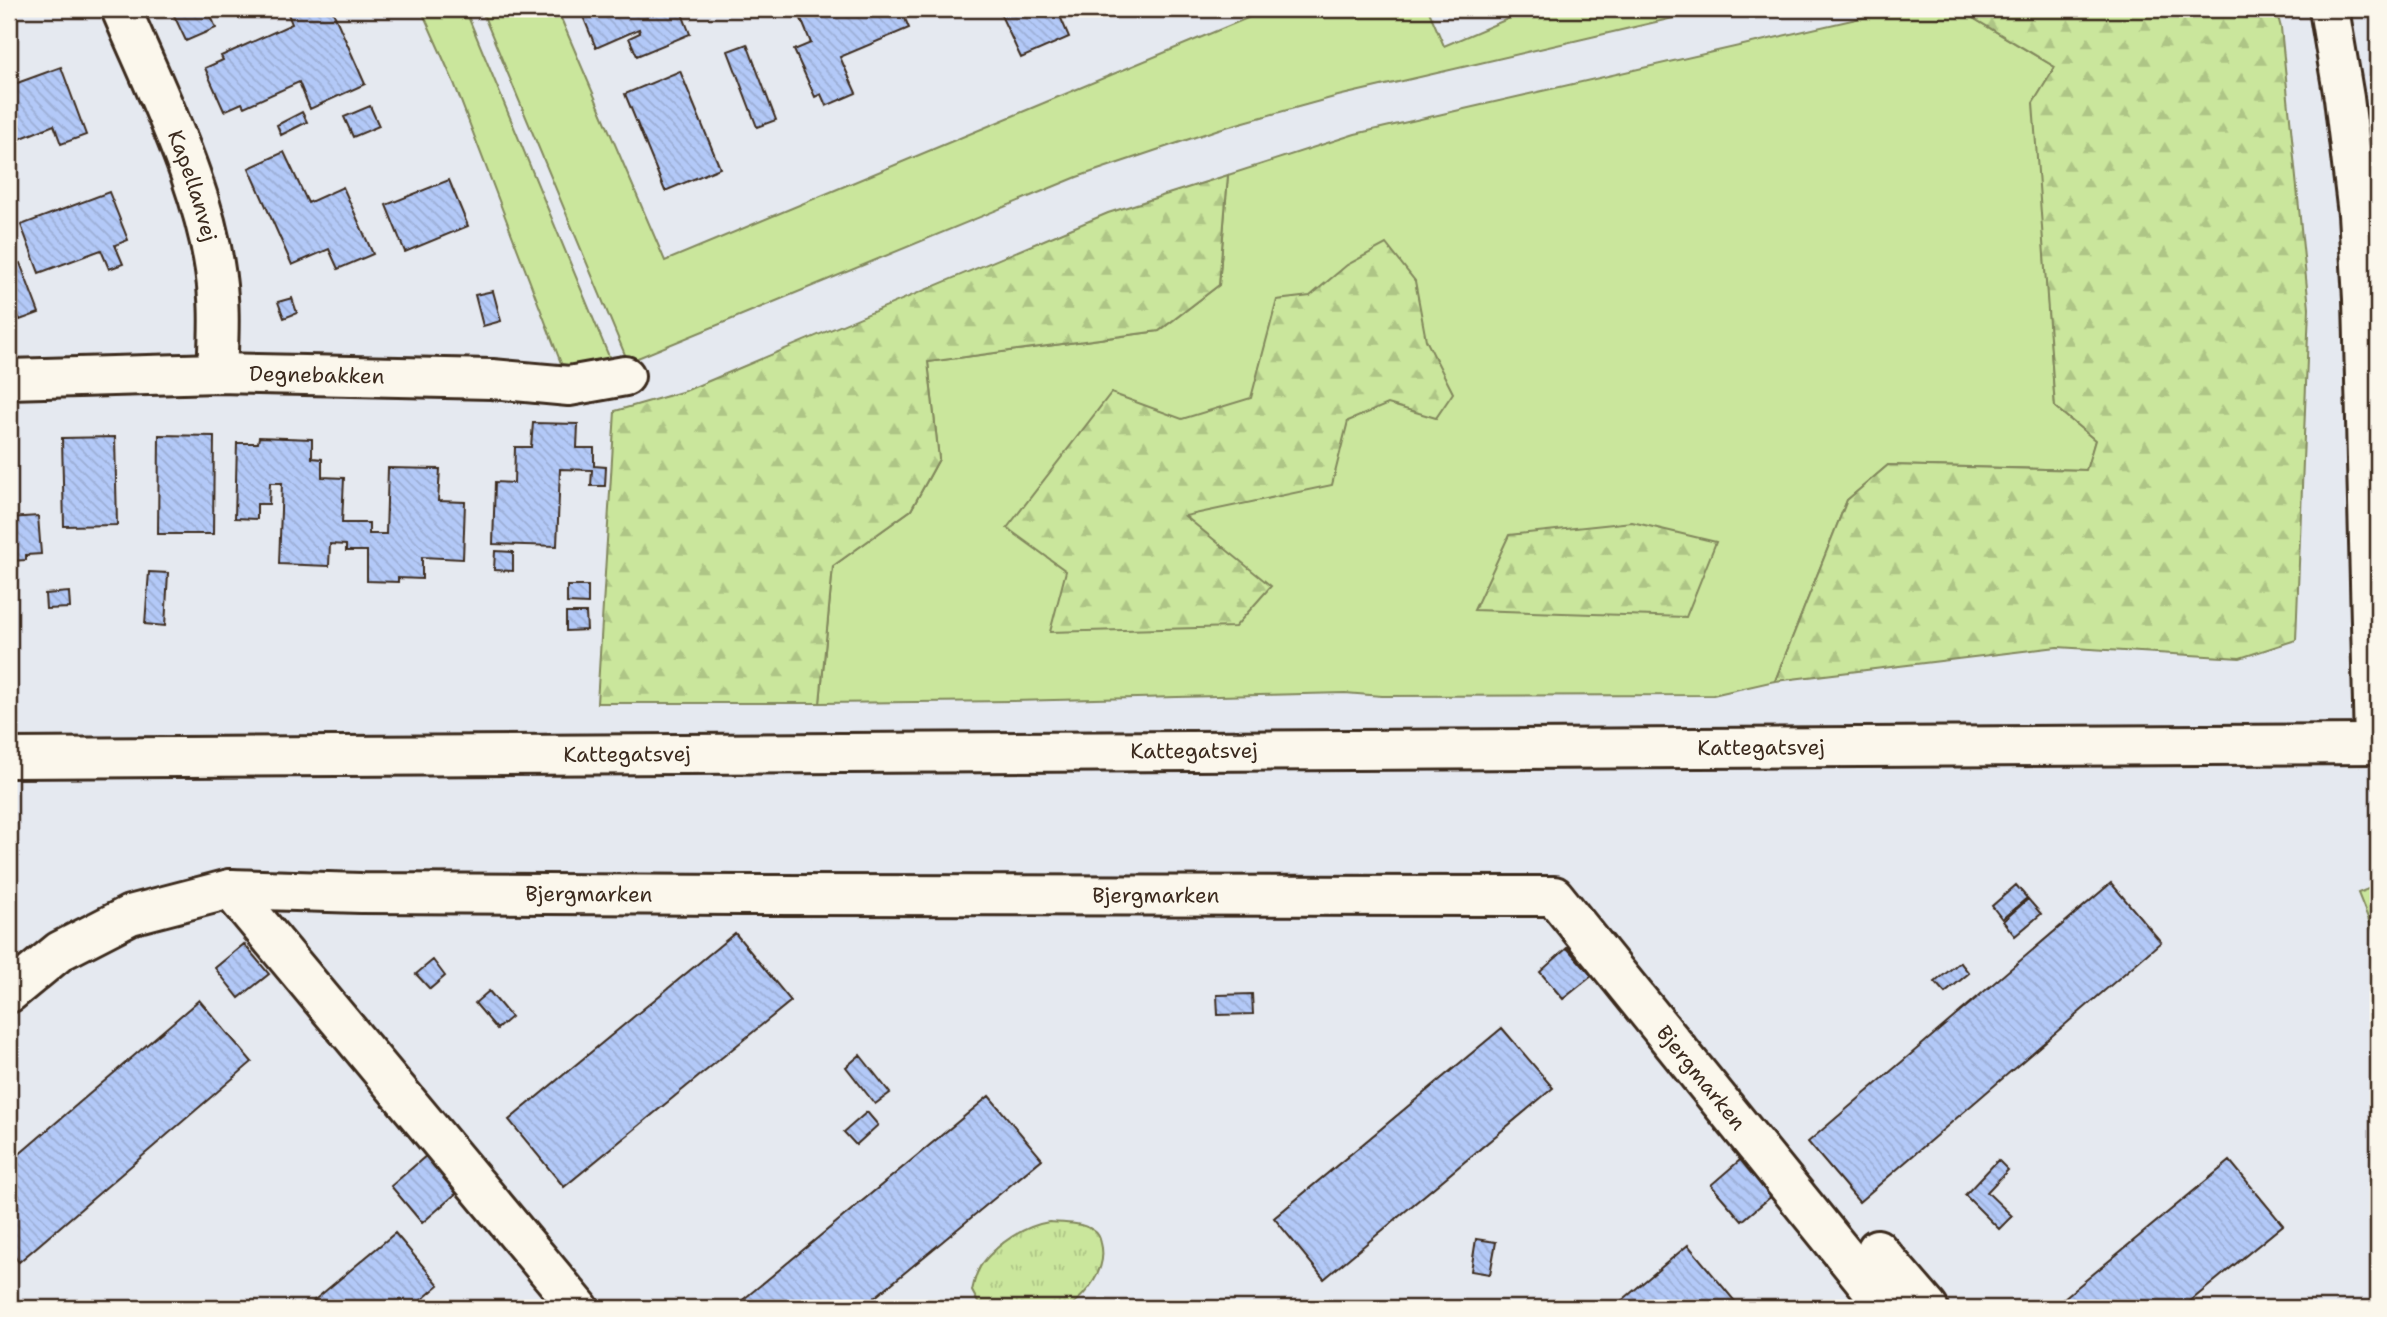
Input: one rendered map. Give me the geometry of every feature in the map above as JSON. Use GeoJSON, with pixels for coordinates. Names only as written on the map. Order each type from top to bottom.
{"type":"FeatureCollection","features":[{"type":"Feature","properties":{"kind":"street","name":"Kapellanvej"},"geometry":{"type":"LineString","coordinates":[[121,9],[182,150],[207,232],[218,299],[217,373]]}},
{"type":"Feature","properties":{"kind":"street"},"geometry":{"type":"LineString","coordinates":[[2329,9],[2344,98],[2358,214],[2364,299],[2376,744]]}},
{"type":"Feature","properties":{"kind":"street","name":"Degnebakken"},"geometry":{"type":"LineString","coordinates":[[9,379],[217,373],[492,379],[569,386],[625,376]]}},
{"type":"Feature","properties":{"kind":"street","name":"Kattegatsvej"},"geometry":{"type":"LineString","coordinates":[[9,758],[2376,744]]}},
{"type":"Feature","properties":{"kind":"street"},"geometry":{"type":"LineString","coordinates":[[230,889],[579,1308]]}},
{"type":"Feature","properties":{"kind":"street","name":"Bjergmarken"},"geometry":{"type":"LineString","coordinates":[[9,993],[60,951],[130,915],[230,889],[675,895],[1554,896],[1887,1308]]}},
{"type":"Feature","properties":{"kind":"street"},"geometry":{"type":"LineString","coordinates":[[1877,1249],[1928,1308]]}},
{"type":"Feature","properties":{"kind":"green space"},"geometry":{"type":"Polygon","coordinates":[[[421,9],[465,9],[610,359],[599,370],[564,371],[454,83],[421,9]]]}},
{"type":"Feature","properties":{"kind":"green space"},"geometry":{"type":"Polygon","coordinates":[[[481,9],[557,9],[665,261],[1269,9],[1428,9],[1444,46],[1531,9],[1712,9],[1338,96],[1219,129],[1077,177],[628,362],[481,9]]]}},
{"type":"Feature","properties":{"kind":"green space"},"geometry":{"type":"Polygon","coordinates":[[[1900,9],[1958,9],[2055,67],[2034,103],[2055,407],[2095,440],[2087,470],[1888,465],[1847,500],[1775,681],[1713,695],[1382,696],[1345,693],[820,703],[833,566],[911,510],[939,459],[928,362],[1159,331],[1219,285],[1228,175],[1355,134],[1900,9]]]}},
{"type":"Feature","properties":{"kind":"green space"},"geometry":{"type":"Polygon","coordinates":[[[1958,9],[2276,9],[2281,28],[2309,308],[2296,640],[2240,658],[2057,647],[1775,681],[1847,500],[1888,465],[2086,470],[2095,440],[2055,407],[2033,103],[2055,67],[1958,9]]]}},
{"type":"Feature","properties":{"kind":"green space"},"geometry":{"type":"Polygon","coordinates":[[[1228,175],[1219,285],[1159,331],[928,362],[939,459],[911,510],[833,566],[820,703],[597,703],[615,411],[685,391],[1108,213],[1228,175]]]}},
{"type":"Feature","properties":{"kind":"green space"},"geometry":{"type":"Polygon","coordinates":[[[1386,244],[1415,281],[1426,340],[1453,393],[1436,418],[1388,404],[1348,421],[1332,485],[1185,516],[1271,586],[1235,627],[1050,632],[1066,571],[1007,528],[1111,393],[1182,419],[1251,398],[1277,300],[1310,296],[1347,265],[1386,244]]]}},
{"type":"Feature","properties":{"kind":"green space"},"geometry":{"type":"Polygon","coordinates":[[[1632,522],[1716,542],[1686,617],[1474,610],[1509,535],[1632,522]]]}},
{"type":"Feature","properties":{"kind":"green space"},"geometry":{"type":"Polygon","coordinates":[[[2378,885],[2378,943],[2358,893],[2378,885]]]}},
{"type":"Feature","properties":{"kind":"green space"},"geometry":{"type":"Polygon","coordinates":[[[1049,1222],[1083,1226],[1098,1235],[1101,1241],[1101,1262],[1089,1288],[1068,1308],[981,1308],[972,1291],[982,1264],[1012,1237],[1030,1227],[1049,1222]]]}},
{"type":"Feature","properties":{"kind":"building"},"geometry":{"type":"Polygon","coordinates":[[[171,9],[208,9],[216,28],[186,41],[171,9]]]}},
{"type":"Feature","properties":{"kind":"building"},"geometry":{"type":"Polygon","coordinates":[[[286,9],[340,9],[333,12],[365,84],[310,109],[299,82],[244,107],[242,103],[224,111],[205,68],[223,60],[221,56],[292,24],[286,9]]]}},
{"type":"Feature","properties":{"kind":"building"},"geometry":{"type":"Polygon","coordinates":[[[580,9],[685,9],[681,11],[690,34],[637,56],[629,38],[640,33],[639,29],[596,48],[580,9]]]}},
{"type":"Feature","properties":{"kind":"building"},"geometry":{"type":"Polygon","coordinates":[[[797,9],[901,9],[909,28],[840,57],[856,93],[826,106],[821,94],[815,97],[794,50],[811,43],[797,9]]]}},
{"type":"Feature","properties":{"kind":"building"},"geometry":{"type":"Polygon","coordinates":[[[998,9],[1057,9],[1069,37],[1021,58],[998,9]]]}},
{"type":"Feature","properties":{"kind":"building"},"geometry":{"type":"Polygon","coordinates":[[[747,44],[776,120],[757,127],[728,51],[747,44]]]}},
{"type":"Feature","properties":{"kind":"building"},"geometry":{"type":"Polygon","coordinates":[[[61,67],[86,135],[61,144],[54,125],[9,143],[9,86],[61,67]]]}},
{"type":"Feature","properties":{"kind":"building"},"geometry":{"type":"Polygon","coordinates":[[[680,71],[720,168],[665,191],[625,94],[680,71]]]}},
{"type":"Feature","properties":{"kind":"building"},"geometry":{"type":"Polygon","coordinates":[[[370,106],[379,126],[353,137],[344,117],[370,106]]]}},
{"type":"Feature","properties":{"kind":"building"},"geometry":{"type":"Polygon","coordinates":[[[302,112],[307,122],[281,135],[277,125],[302,112]]]}},
{"type":"Feature","properties":{"kind":"building"},"geometry":{"type":"Polygon","coordinates":[[[284,152],[308,203],[343,187],[373,254],[338,269],[329,249],[292,265],[249,168],[284,152]]]}},
{"type":"Feature","properties":{"kind":"building"},"geometry":{"type":"Polygon","coordinates":[[[449,180],[468,226],[405,252],[386,205],[449,180]]]}},
{"type":"Feature","properties":{"kind":"building"},"geometry":{"type":"Polygon","coordinates":[[[109,192],[128,240],[115,245],[123,264],[109,269],[101,250],[39,273],[21,225],[109,192]]]}},
{"type":"Feature","properties":{"kind":"building"},"geometry":{"type":"Polygon","coordinates":[[[20,263],[39,313],[20,320],[9,291],[9,267],[20,263]]]}},
{"type":"Feature","properties":{"kind":"building"},"geometry":{"type":"Polygon","coordinates":[[[493,291],[501,321],[483,326],[475,295],[493,291]]]}},
{"type":"Feature","properties":{"kind":"building"},"geometry":{"type":"Polygon","coordinates":[[[292,298],[297,313],[284,318],[278,302],[292,298]]]}},
{"type":"Feature","properties":{"kind":"building"},"geometry":{"type":"Polygon","coordinates":[[[533,423],[578,424],[577,448],[594,448],[594,466],[606,467],[605,486],[591,486],[592,470],[560,469],[557,546],[493,544],[495,482],[514,483],[515,447],[531,447],[533,423]]]}},
{"type":"Feature","properties":{"kind":"building"},"geometry":{"type":"Polygon","coordinates":[[[159,435],[214,436],[213,534],[158,534],[159,435]]]}},
{"type":"Feature","properties":{"kind":"building"},"geometry":{"type":"Polygon","coordinates":[[[115,437],[117,525],[64,526],[62,438],[115,437]]]}},
{"type":"Feature","properties":{"kind":"building"},"geometry":{"type":"Polygon","coordinates":[[[259,437],[312,439],[312,458],[322,459],[322,477],[344,478],[342,523],[369,523],[369,534],[386,534],[388,468],[440,469],[438,501],[465,502],[463,559],[422,557],[422,579],[398,578],[398,582],[367,581],[367,551],[346,551],[346,545],[330,544],[329,566],[279,564],[282,483],[270,483],[269,504],[257,504],[257,519],[235,518],[237,443],[258,443],[259,437]]]}},
{"type":"Feature","properties":{"kind":"building"},"geometry":{"type":"Polygon","coordinates":[[[38,516],[41,554],[26,555],[26,560],[9,561],[9,518],[38,516]]]}},
{"type":"Feature","properties":{"kind":"building"},"geometry":{"type":"Polygon","coordinates":[[[495,551],[513,552],[513,571],[494,570],[495,551]]]}},
{"type":"Feature","properties":{"kind":"building"},"geometry":{"type":"Polygon","coordinates":[[[149,572],[168,573],[165,626],[145,624],[149,572]]]}},
{"type":"Feature","properties":{"kind":"building"},"geometry":{"type":"Polygon","coordinates":[[[567,586],[588,586],[588,604],[567,603],[567,586]]]}},
{"type":"Feature","properties":{"kind":"building"},"geometry":{"type":"Polygon","coordinates":[[[69,592],[70,608],[46,609],[45,594],[69,592]]]}},
{"type":"Feature","properties":{"kind":"building"},"geometry":{"type":"Polygon","coordinates":[[[566,613],[586,613],[587,630],[566,631],[566,613]]]}},
{"type":"Feature","properties":{"kind":"building"},"geometry":{"type":"Polygon","coordinates":[[[2111,883],[2161,942],[1859,1202],[1808,1142],[2111,883]]]}},
{"type":"Feature","properties":{"kind":"building"},"geometry":{"type":"Polygon","coordinates":[[[2016,885],[2027,898],[2002,919],[1992,906],[2016,885]]]}},
{"type":"Feature","properties":{"kind":"building"},"geometry":{"type":"Polygon","coordinates":[[[2028,899],[2041,914],[2015,936],[2003,921],[2028,899]]]}},
{"type":"Feature","properties":{"kind":"building"},"geometry":{"type":"Polygon","coordinates":[[[735,933],[791,1001],[564,1187],[509,1120],[735,933]]]}},
{"type":"Feature","properties":{"kind":"building"},"geometry":{"type":"Polygon","coordinates":[[[244,944],[269,974],[239,998],[215,968],[244,944]]]}},
{"type":"Feature","properties":{"kind":"building"},"geometry":{"type":"Polygon","coordinates":[[[1567,948],[1592,976],[1563,999],[1540,972],[1567,948]]]}},
{"type":"Feature","properties":{"kind":"building"},"geometry":{"type":"Polygon","coordinates":[[[433,960],[445,976],[430,989],[416,974],[433,960]]]}},
{"type":"Feature","properties":{"kind":"building"},"geometry":{"type":"Polygon","coordinates":[[[1960,962],[1969,973],[1945,993],[1935,982],[1960,962]]]}},
{"type":"Feature","properties":{"kind":"building"},"geometry":{"type":"Polygon","coordinates":[[[489,991],[511,1017],[497,1029],[475,1003],[489,991]]]}},
{"type":"Feature","properties":{"kind":"building"},"geometry":{"type":"Polygon","coordinates":[[[1252,994],[1253,1014],[1218,1015],[1217,995],[1252,994]]]}},
{"type":"Feature","properties":{"kind":"building"},"geometry":{"type":"Polygon","coordinates":[[[199,1000],[252,1062],[19,1262],[9,1250],[9,1163],[199,1000]]]}},
{"type":"Feature","properties":{"kind":"building"},"geometry":{"type":"Polygon","coordinates":[[[1502,1028],[1553,1088],[1324,1279],[1274,1218],[1502,1028]]]}},
{"type":"Feature","properties":{"kind":"building"},"geometry":{"type":"Polygon","coordinates":[[[860,1055],[890,1093],[875,1104],[846,1067],[860,1055]]]}},
{"type":"Feature","properties":{"kind":"building"},"geometry":{"type":"Polygon","coordinates":[[[989,1096],[1042,1159],[862,1308],[733,1308],[989,1096]]]}},
{"type":"Feature","properties":{"kind":"building"},"geometry":{"type":"Polygon","coordinates":[[[867,1112],[878,1125],[856,1145],[844,1132],[867,1112]]]}},
{"type":"Feature","properties":{"kind":"building"},"geometry":{"type":"Polygon","coordinates":[[[1747,1154],[1779,1190],[1742,1221],[1711,1185],[1747,1154]]]}},
{"type":"Feature","properties":{"kind":"building"},"geometry":{"type":"Polygon","coordinates":[[[427,1155],[459,1191],[422,1223],[391,1186],[427,1155]]]}},
{"type":"Feature","properties":{"kind":"building"},"geometry":{"type":"Polygon","coordinates":[[[1998,1160],[2008,1170],[1987,1192],[2012,1216],[1999,1229],[1965,1195],[1998,1160]]]}},
{"type":"Feature","properties":{"kind":"building"},"geometry":{"type":"Polygon","coordinates":[[[2230,1161],[2283,1225],[2182,1308],[2052,1308],[2230,1161]]]}},
{"type":"Feature","properties":{"kind":"building"},"geometry":{"type":"Polygon","coordinates":[[[395,1233],[439,1285],[412,1308],[305,1308],[395,1233]]]}},
{"type":"Feature","properties":{"kind":"building"},"geometry":{"type":"Polygon","coordinates":[[[1476,1239],[1496,1242],[1490,1274],[1471,1271],[1476,1239]]]}},
{"type":"Feature","properties":{"kind":"building"},"geometry":{"type":"Polygon","coordinates":[[[1688,1245],[1738,1305],[1735,1308],[1613,1308],[1688,1245]]]}}]}
